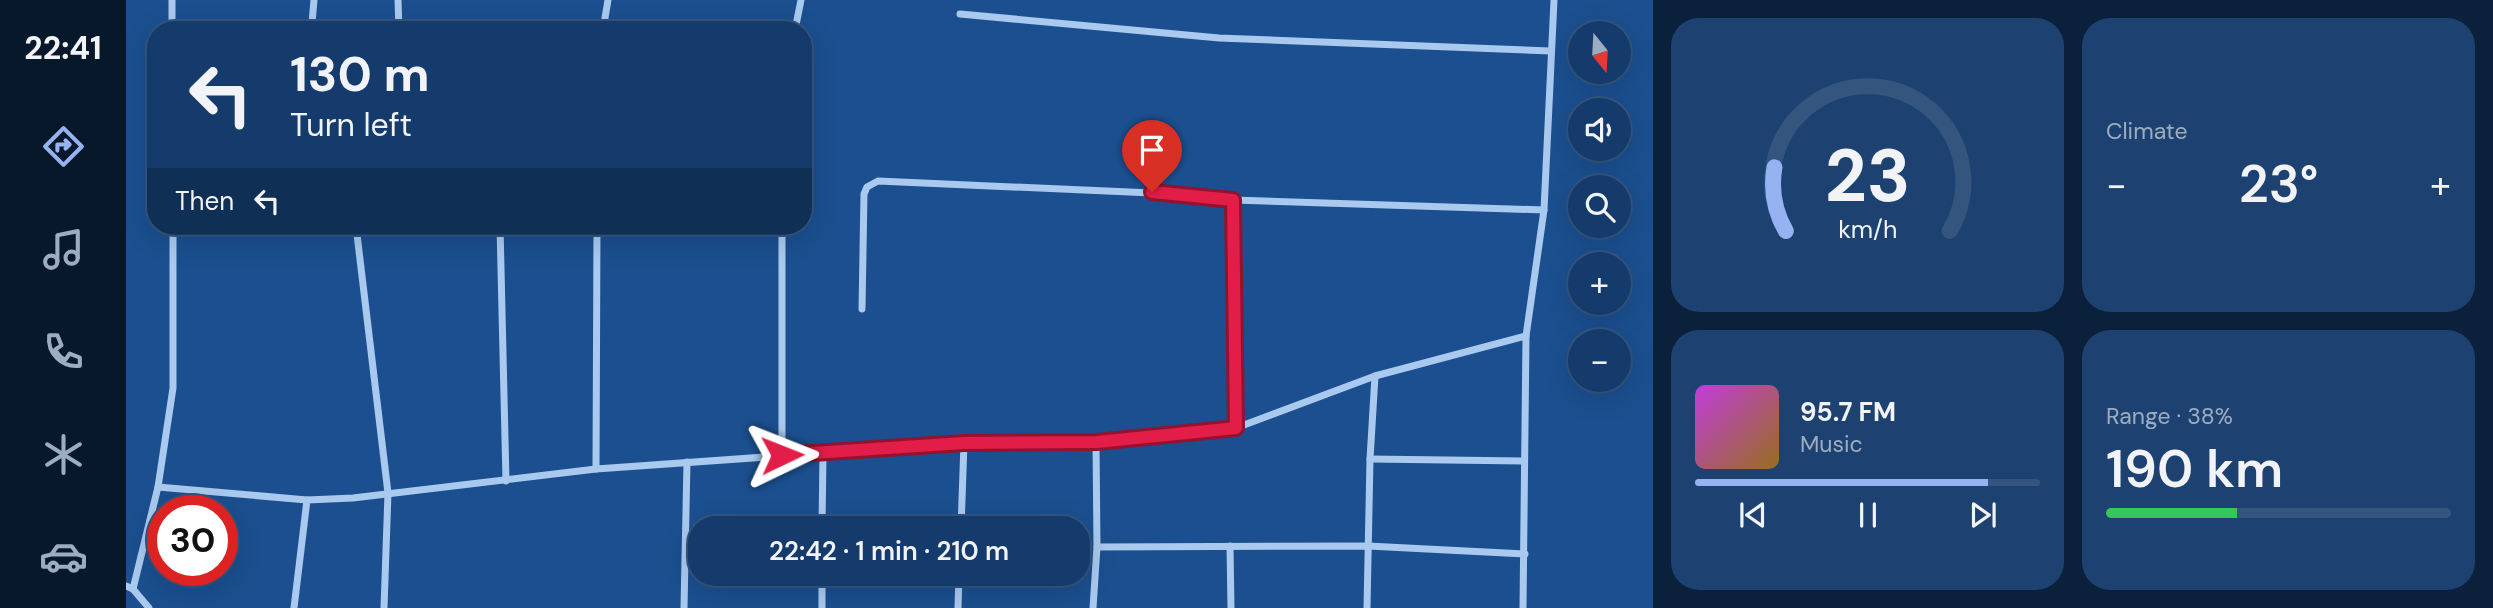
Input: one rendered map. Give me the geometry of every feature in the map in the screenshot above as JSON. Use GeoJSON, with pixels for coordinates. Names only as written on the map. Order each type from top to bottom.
{"type":"FeatureCollection","features":[{"type":"Feature","properties":{"kind":"street"},"geometry":{"type":"LineString","coordinates":[[172,0],[173,21]]}},
{"type":"Feature","properties":{"kind":"street"},"geometry":{"type":"LineString","coordinates":[[312,21],[314,0]]}},
{"type":"Feature","properties":{"kind":"street"},"geometry":{"type":"LineString","coordinates":[[398,0],[399,21]]}},
{"type":"Feature","properties":{"kind":"street"},"geometry":{"type":"LineString","coordinates":[[604,21],[608,0]]}},
{"type":"Feature","properties":{"kind":"street"},"geometry":{"type":"LineString","coordinates":[[797,21],[801,0]]}},
{"type":"Feature","properties":{"kind":"street"},"geometry":{"type":"LineString","coordinates":[[1523,608],[1523,461],[1527,336],[1544,210],[1554,0]]}},
{"type":"Feature","properties":{"kind":"street"},"geometry":{"type":"LineString","coordinates":[[960,14],[1219,38],[1550,51]]}},
{"type":"Feature","properties":{"kind":"street"},"geometry":{"type":"LineString","coordinates":[[862,309],[864,194],[867,187],[878,181],[1152,192],[1233,200],[1544,210]]}},
{"type":"Feature","properties":{"kind":"street"},"geometry":{"type":"LineString","coordinates":[[1233,200],[1236,428]]}},
{"type":"Feature","properties":{"kind":"street"},"geometry":{"type":"LineString","coordinates":[[149,608],[130,587],[158,487],[173,388],[173,235]]}},
{"type":"Feature","properties":{"kind":"street"},"geometry":{"type":"LineString","coordinates":[[357,235],[388,493],[384,608]]}},
{"type":"Feature","properties":{"kind":"street"},"geometry":{"type":"LineString","coordinates":[[500,235],[506,481]]}},
{"type":"Feature","properties":{"kind":"street"},"geometry":{"type":"LineString","coordinates":[[596,470],[597,235]]}},
{"type":"Feature","properties":{"kind":"street"},"geometry":{"type":"LineString","coordinates":[[782,235],[782,455]]}},
{"type":"Feature","properties":{"kind":"street"},"geometry":{"type":"LineString","coordinates":[[158,487],[307,500],[353,498],[687,462],[964,443],[1097,442],[1236,428],[1375,376],[1527,336]]}},
{"type":"Feature","properties":{"kind":"street"},"geometry":{"type":"LineString","coordinates":[[1367,608],[1370,459],[1375,376]]}},
{"type":"Feature","properties":{"kind":"street"},"geometry":{"type":"LineString","coordinates":[[1093,608],[1097,547],[1097,442]]}},
{"type":"Feature","properties":{"kind":"street"},"geometry":{"type":"LineString","coordinates":[[961,516],[964,443]]}},
{"type":"Feature","properties":{"kind":"street"},"geometry":{"type":"LineString","coordinates":[[822,454],[822,516]]}},
{"type":"Feature","properties":{"kind":"street"},"geometry":{"type":"LineString","coordinates":[[1370,459],[1523,461]]}},
{"type":"Feature","properties":{"kind":"street"},"geometry":{"type":"LineString","coordinates":[[684,608],[687,462]]}},
{"type":"Feature","properties":{"kind":"street"},"geometry":{"type":"LineString","coordinates":[[294,608],[307,500]]}},
{"type":"Feature","properties":{"kind":"street"},"geometry":{"type":"LineString","coordinates":[[1230,546],[1231,608]]}},
{"type":"Feature","properties":{"kind":"street"},"geometry":{"type":"LineString","coordinates":[[1097,547],[1368,546],[1525,554]]}},
{"type":"Feature","properties":{"kind":"street"},"geometry":{"type":"LineString","coordinates":[[822,586],[822,608]]}},
{"type":"Feature","properties":{"kind":"street"},"geometry":{"type":"LineString","coordinates":[[958,608],[959,586]]}},
{"type":"Feature","properties":{"kind":"route"},"geometry":{"type":"LineString","coordinates":[[782,455],[964,443],[1097,442],[1236,428],[1233,200],[1152,192]]}}]}
